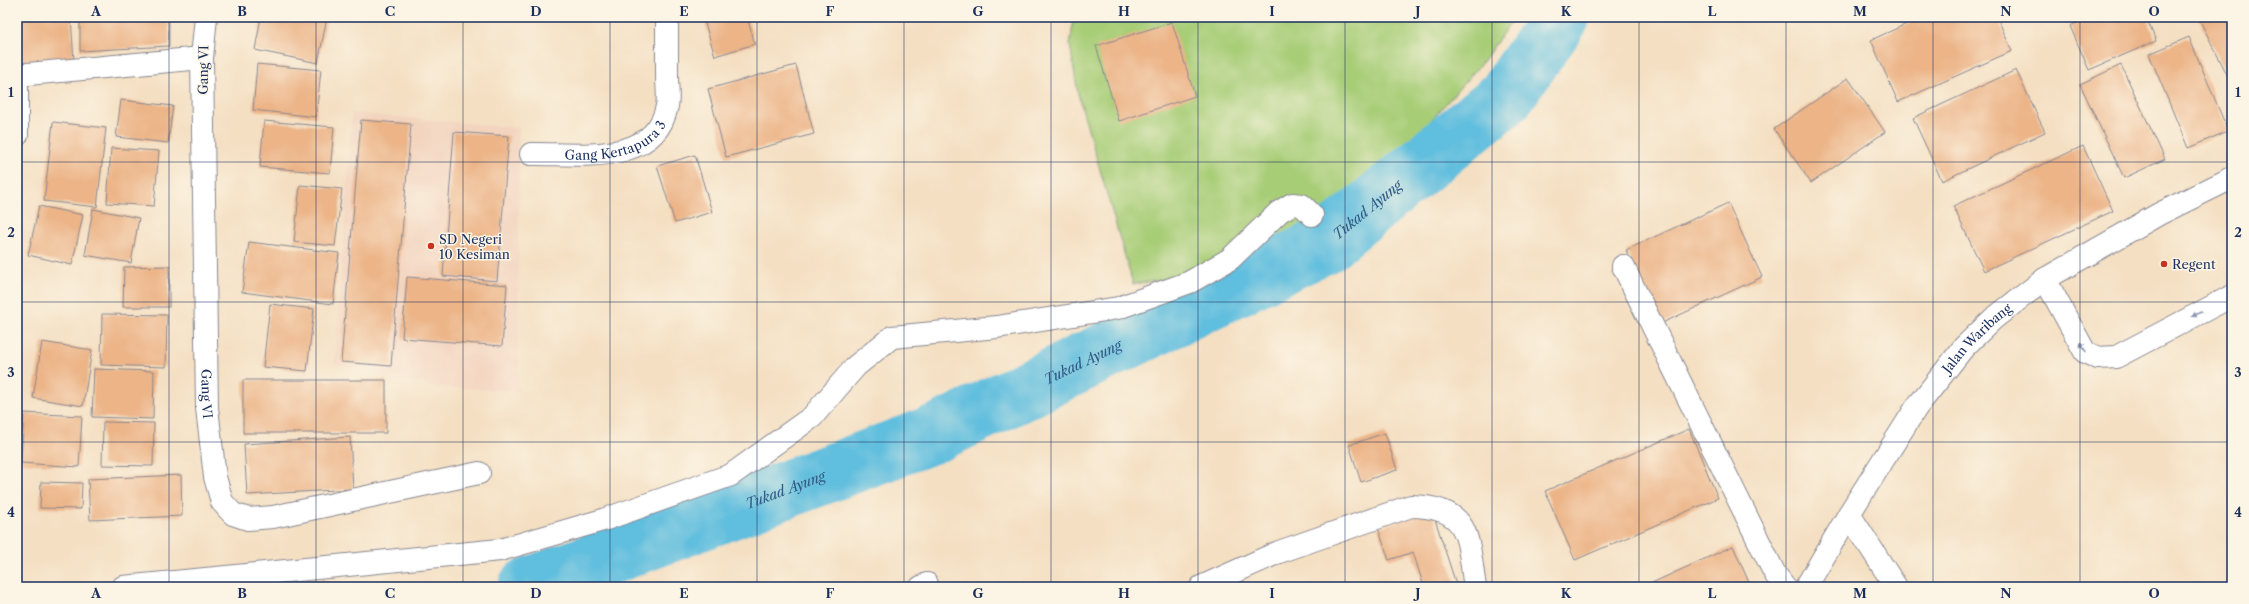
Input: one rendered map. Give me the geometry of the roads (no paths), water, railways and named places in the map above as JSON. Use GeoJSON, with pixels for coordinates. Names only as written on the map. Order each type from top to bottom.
{"type":"FeatureCollection","features":[{"type":"Feature","properties":{"kind":"street","name":"Gang VI"},"geometry":{"type":"LineString","coordinates":[[206,17],[202,58],[207,408],[215,477],[222,502],[233,514],[248,519],[267,517],[479,473]]}},
{"type":"Feature","properties":{"kind":"street","name":"Gang Kertapura 3"},"geometry":{"type":"LineString","coordinates":[[531,154],[613,153],[633,148],[648,141],[661,124],[667,105],[667,17]]}},
{"type":"Feature","properties":{"kind":"street"},"geometry":{"type":"LineString","coordinates":[[17,135],[17,75],[202,58]]}},
{"type":"Feature","properties":{"kind":"street","name":"Jalan Waribang"},"geometry":{"type":"LineString","coordinates":[[1806,587],[1854,522],[1916,408],[1941,374],[1964,347],[1993,319],[2047,282],[2159,214],[2232,178]]}},
{"type":"Feature","properties":{"kind":"street"},"geometry":{"type":"LineString","coordinates":[[123,587],[500,550],[603,520],[731,475],[812,417],[856,366],[892,337],[997,327],[1118,308],[1190,282],[1230,259],[1278,212],[1292,204],[1302,205],[1312,215]]}},
{"type":"Feature","properties":{"kind":"street"},"geometry":{"type":"LineString","coordinates":[[1623,266],[1771,567],[1785,587]]}},
{"type":"Feature","properties":{"kind":"street"},"geometry":{"type":"LineString","coordinates":[[2047,282],[2085,352],[2098,358],[2116,357],[2232,296]]}},
{"type":"Feature","properties":{"kind":"street"},"geometry":{"type":"LineString","coordinates":[[1201,587],[1279,552],[1411,506],[1432,506],[1446,511],[1459,520],[1467,536],[1475,587]]}},
{"type":"Feature","properties":{"kind":"street"},"geometry":{"type":"LineString","coordinates":[[1854,522],[1896,587]]}},
{"type":"Feature","properties":{"kind":"waterway","name":"Tukad Ayung"},"geometry":{"type":"LineString","coordinates":[[527,587],[939,432],[1324,245],[1505,97],[1561,17]]}},
{"type":"Feature","properties":{"kind":"place","name":"SD Negeri 10 Kesiman"},"geometry":{"type":"Point","coordinates":[431,246]}},
{"type":"Feature","properties":{"kind":"place","name":"Regent"},"geometry":{"type":"Point","coordinates":[2164,264]}}]}
